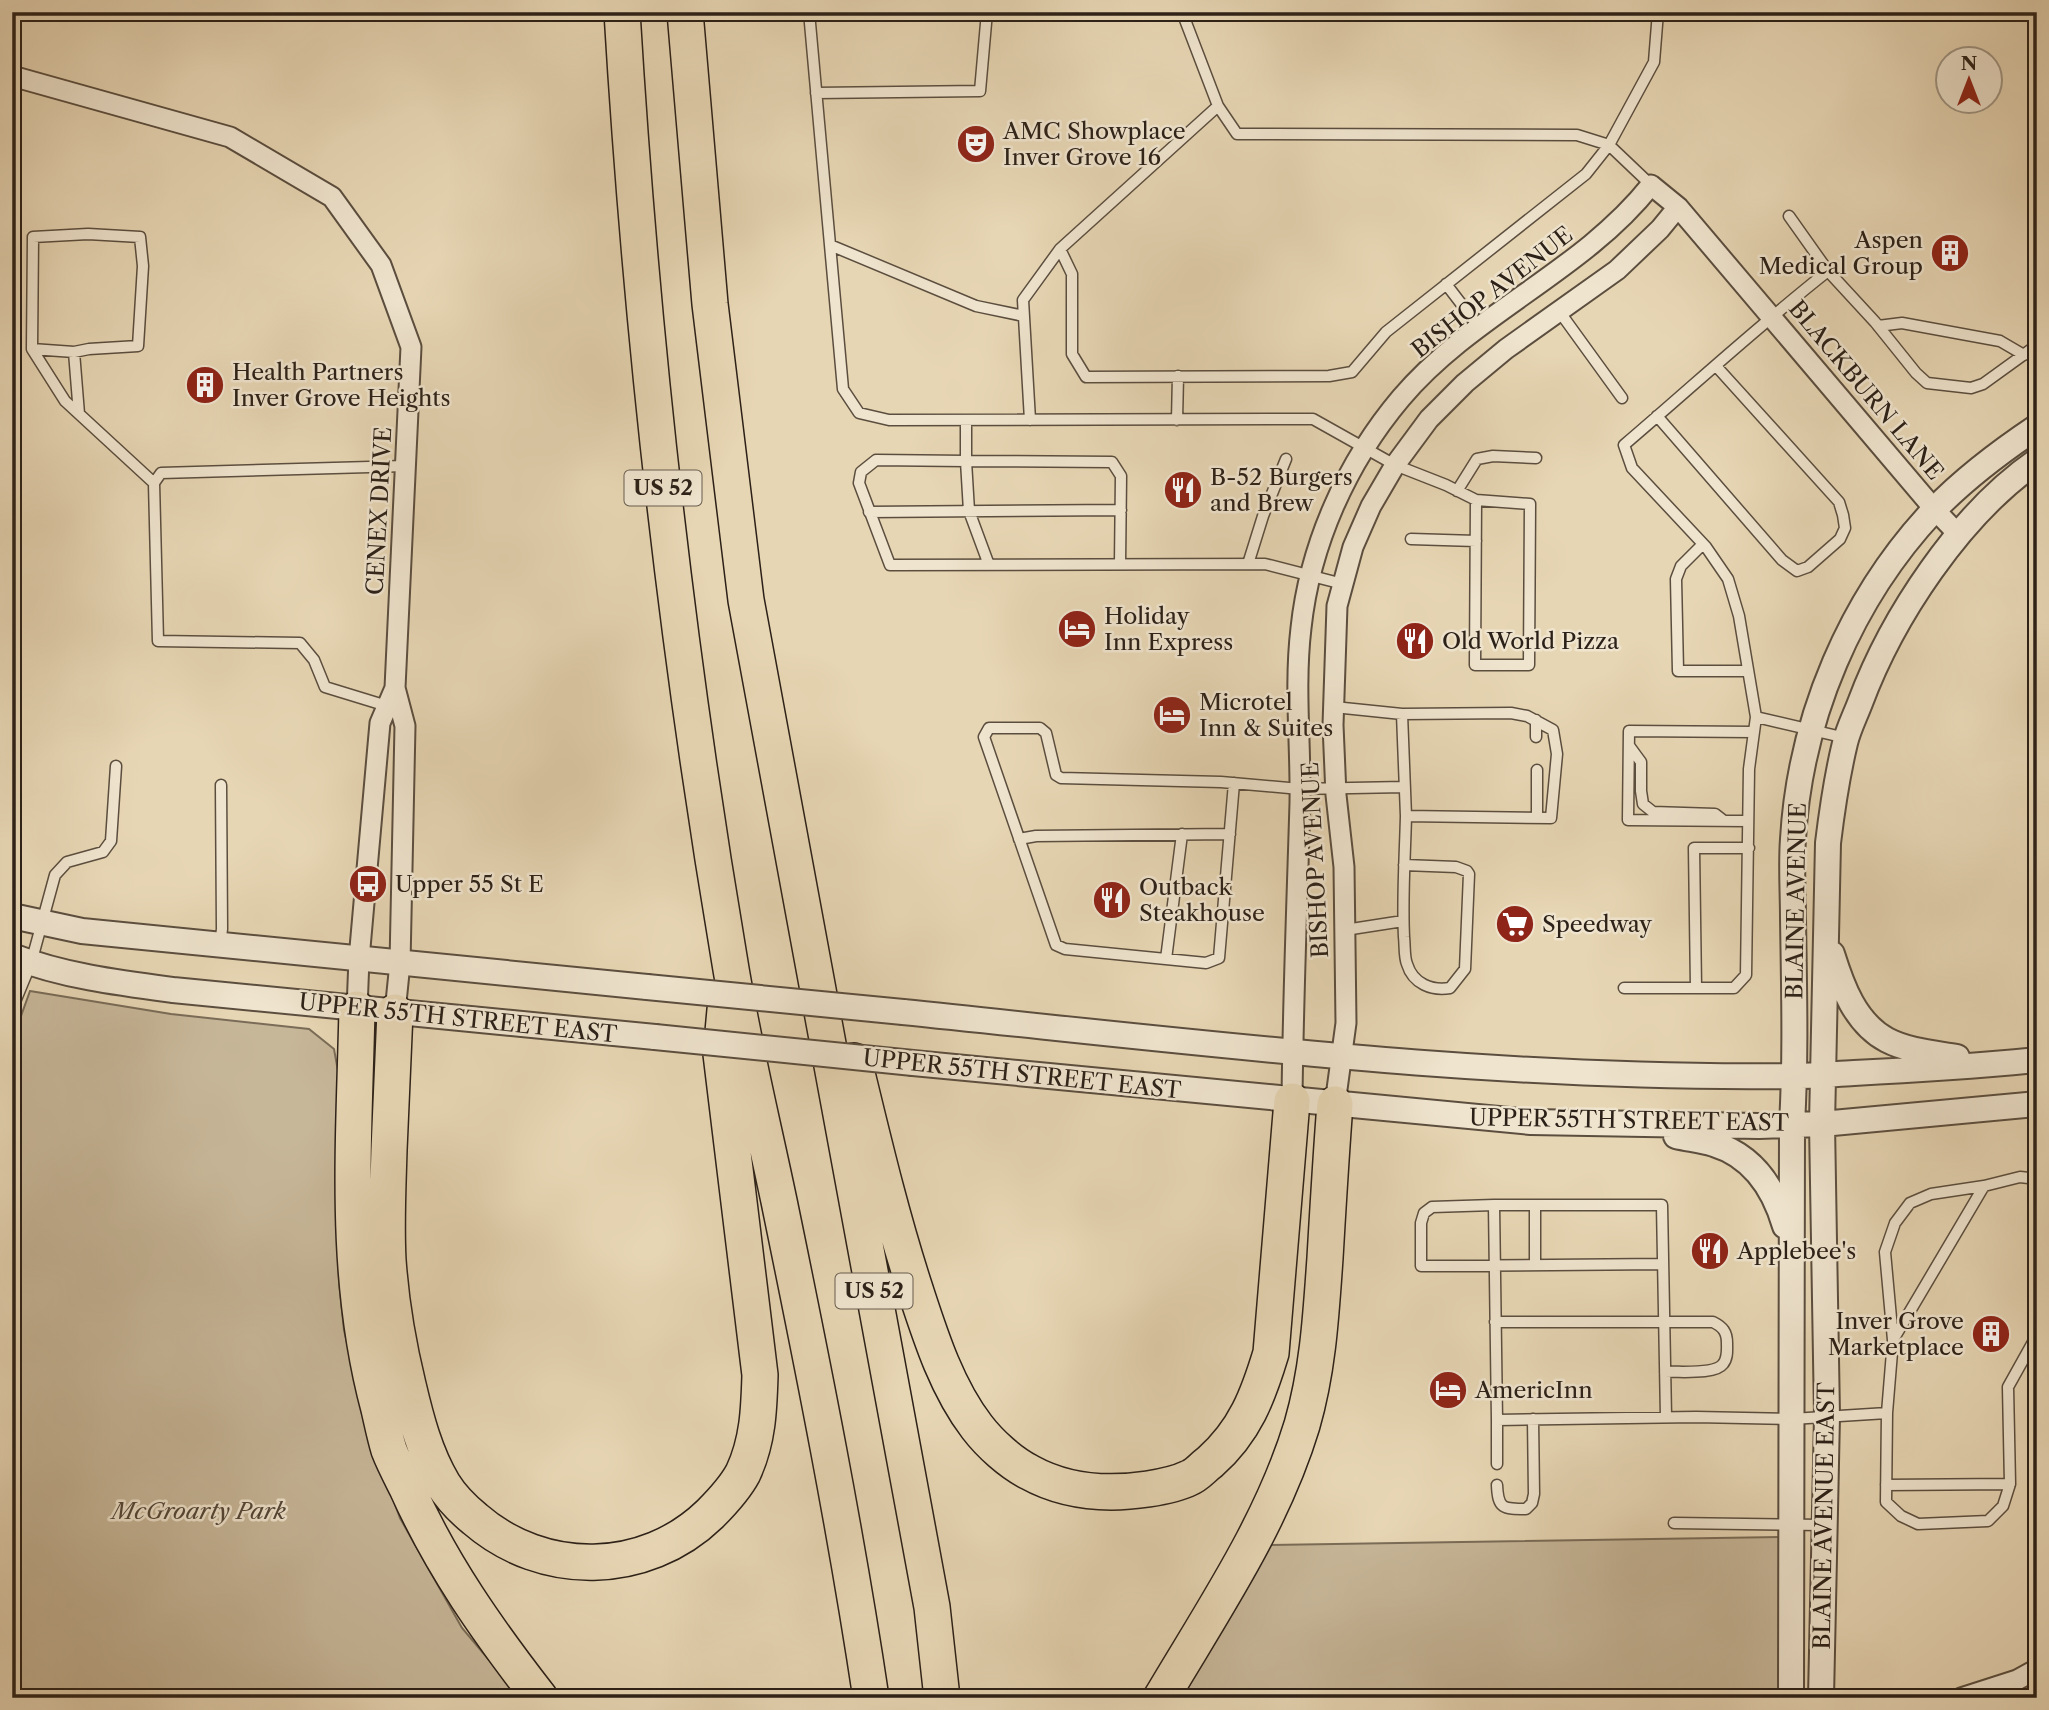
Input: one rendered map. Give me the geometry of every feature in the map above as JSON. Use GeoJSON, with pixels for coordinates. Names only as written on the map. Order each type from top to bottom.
{"type":"FeatureCollection","features":[{"type":"Feature","properties":{"kind":"highway","name":"US 52"},"geometry":{"type":"LineString","coordinates":[[622,12],[648,362],[681,642],[729,961],[828,1439],[871,1698]]}},
{"type":"Feature","properties":{"kind":"highway","name":"US 52"},"geometry":{"type":"LineString","coordinates":[[685,12],[710,304],[746,600],[932,1606],[942,1698]]}},
{"type":"Feature","properties":{"kind":"highway"},"geometry":{"type":"LineString","coordinates":[[799,884],[839,1001],[895,1229],[930,1336],[953,1386],[977,1427],[998,1449],[1028,1472],[1063,1486],[1091,1490],[1124,1492],[1157,1488],[1191,1478],[1221,1452],[1244,1424],[1260,1391],[1271,1353],[1292,1101]]}},
{"type":"Feature","properties":{"kind":"highway"},"geometry":{"type":"LineString","coordinates":[[395,1012],[387,1211],[388,1259],[402,1364],[428,1455],[445,1487],[468,1513],[489,1531],[527,1552],[562,1561],[597,1563],[638,1556],[670,1544],[699,1525],[722,1502],[742,1474],[754,1442],[759,1414],[760,1375],[721,1054],[729,961]]}},
{"type":"Feature","properties":{"kind":"highway"},"geometry":{"type":"LineString","coordinates":[[358,1009],[352,1211],[354,1264],[359,1316],[369,1372],[386,1437],[421,1519],[452,1577],[493,1637],[540,1698]]}},
{"type":"Feature","properties":{"kind":"highway"},"geometry":{"type":"LineString","coordinates":[[1161,1698],[1256,1540],[1286,1471],[1302,1425],[1320,1338],[1335,1104]]}},
{"type":"Feature","properties":{"kind":"street","name":"CENEX DRIVE"},"geometry":{"type":"LineString","coordinates":[[12,76],[230,137],[332,197],[381,265],[411,347],[391,697],[380,723],[359,959],[358,1009]]}},
{"type":"Feature","properties":{"kind":"street","name":"BLACKBURN LANE"},"geometry":{"type":"LineString","coordinates":[[1651,185],[1678,206],[1959,535]]}},
{"type":"Feature","properties":{"kind":"street","name":"BISHOP AVENUE"},"geometry":{"type":"LineString","coordinates":[[1292,1101],[1301,628],[1310,576],[1330,515],[1365,447],[1402,397],[1438,361],[1479,327],[1590,248],[1633,207],[1651,185]]}},
{"type":"Feature","properties":{"kind":"street","name":"BISHOP AVENUE"},"geometry":{"type":"LineString","coordinates":[[1335,1104],[1346,1023],[1344,867],[1333,725],[1337,606],[1353,547],[1371,506],[1395,466],[1429,419],[1465,383],[1506,349],[1632,257],[1678,206]]}},
{"type":"Feature","properties":{"kind":"street","name":"BLAINE AVENUE"},"geometry":{"type":"LineString","coordinates":[[1792,1124],[1795,1076],[1793,841],[1796,800],[1812,729],[1830,670],[1851,629],[1898,553],[1935,510],[1969,478],[2037,427]]}},
{"type":"Feature","properties":{"kind":"street","name":"BLAINE AVENUE"},"geometry":{"type":"LineString","coordinates":[[1822,1124],[1828,843],[1846,738],[1885,644],[1906,607],[1959,535],[1988,504],[2037,461]]}},
{"type":"Feature","properties":{"kind":"street","name":"CENEX DRIVE"},"geometry":{"type":"LineString","coordinates":[[391,697],[405,726],[400,963],[395,1012]]}},
{"type":"Feature","properties":{"kind":"street","name":"UPPER 55TH STREET EAST"},"geometry":{"type":"LineString","coordinates":[[12,916],[82,931],[220,945],[1343,1056],[1550,1072],[1656,1076],[1795,1076],[2037,1060]]}},
{"type":"Feature","properties":{"kind":"street"},"geometry":{"type":"LineString","coordinates":[[1826,936],[1842,986],[1856,1011],[1871,1029],[1888,1040],[1920,1051],[1999,1064]]}},
{"type":"Feature","properties":{"kind":"street","name":"UPPER 55TH STREET EAST"},"geometry":{"type":"LineString","coordinates":[[22,960],[116,982],[358,1009],[1531,1122],[1759,1126],[1822,1124],[2037,1104]]}},
{"type":"Feature","properties":{"kind":"street"},"geometry":{"type":"LineString","coordinates":[[1610,1124],[1713,1143],[1745,1159],[1766,1182],[1779,1202],[1792,1250]]}},
{"type":"Feature","properties":{"kind":"street","name":"BLAINE AVENUE EAST"},"geometry":{"type":"LineString","coordinates":[[1791,1698],[1792,1124]]}},
{"type":"Feature","properties":{"kind":"street","name":"BLAINE AVENUE EAST"},"geometry":{"type":"LineString","coordinates":[[1821,1698],[1826,1416],[1822,1124]]}},
{"type":"Feature","properties":{"kind":"street"},"geometry":{"type":"LineString","coordinates":[[1961,1698],[2017,1680],[2037,1669]]}},
{"type":"Feature","properties":{"kind":"lane"},"geometry":{"type":"LineString","coordinates":[[809,12],[843,389],[859,413],[889,420],[1314,419],[1395,466],[1476,500],[1530,504],[1529,665],[1475,665],[1476,500]]}},
{"type":"Feature","properties":{"kind":"lane"},"geometry":{"type":"LineString","coordinates":[[816,93],[980,91],[987,12]]}},
{"type":"Feature","properties":{"kind":"lane"},"geometry":{"type":"LineString","coordinates":[[1182,12],[1218,106],[1237,134],[1577,135],[1609,145],[1651,185]]}},
{"type":"Feature","properties":{"kind":"lane"},"geometry":{"type":"LineString","coordinates":[[1059,249],[1072,274],[1072,354],[1086,377],[1329,376],[1352,372],[1386,332],[1586,174],[1609,145],[1654,62],[1658,12]]}},
{"type":"Feature","properties":{"kind":"lane"},"geometry":{"type":"LineString","coordinates":[[1030,420],[1023,300],[1059,249],[1218,106]]}},
{"type":"Feature","properties":{"kind":"lane"},"geometry":{"type":"LineString","coordinates":[[1789,216],[1828,271],[1927,383],[1971,388],[1983,384],[2037,345]]}},
{"type":"Feature","properties":{"kind":"lane"},"geometry":{"type":"LineString","coordinates":[[32,349],[74,352],[138,346],[143,266],[140,237],[88,234],[33,237],[32,349],[65,401],[153,483]]}},
{"type":"Feature","properties":{"kind":"lane"},"geometry":{"type":"LineString","coordinates":[[830,245],[976,306],[1024,316]]}},
{"type":"Feature","properties":{"kind":"lane"},"geometry":{"type":"LineString","coordinates":[[1624,988],[1734,988],[1746,975],[1749,769],[1756,717],[1739,616],[1728,579],[1703,544],[1632,468],[1623,445],[1771,316],[1828,271]]}},
{"type":"Feature","properties":{"kind":"lane"},"geometry":{"type":"LineString","coordinates":[[1446,284],[1479,327]]}},
{"type":"Feature","properties":{"kind":"lane"},"geometry":{"type":"LineString","coordinates":[[1559,311],[1622,398]]}},
{"type":"Feature","properties":{"kind":"lane"},"geometry":{"type":"LineString","coordinates":[[1878,326],[1902,323],[2000,341],[2024,355]]}},
{"type":"Feature","properties":{"kind":"lane"},"geometry":{"type":"LineString","coordinates":[[74,352],[79,414]]}},
{"type":"Feature","properties":{"kind":"lane"},"geometry":{"type":"LineString","coordinates":[[1657,416],[1782,560],[1797,570],[1808,567],[1840,539],[1845,528],[1839,502],[1716,366]]}},
{"type":"Feature","properties":{"kind":"lane"},"geometry":{"type":"LineString","coordinates":[[1177,420],[1178,376]]}},
{"type":"Feature","properties":{"kind":"lane"},"geometry":{"type":"LineString","coordinates":[[966,420],[969,511],[989,565]]}},
{"type":"Feature","properties":{"kind":"lane"},"geometry":{"type":"LineString","coordinates":[[1457,491],[1477,459],[1493,456],[1536,458]]}},
{"type":"Feature","properties":{"kind":"lane"},"geometry":{"type":"LineString","coordinates":[[1121,564],[1121,476],[1112,462],[876,460],[861,472],[859,483],[890,565],[1265,564],[1343,584]]}},
{"type":"Feature","properties":{"kind":"lane"},"geometry":{"type":"LineString","coordinates":[[1248,564],[1286,460]]}},
{"type":"Feature","properties":{"kind":"lane"},"geometry":{"type":"LineString","coordinates":[[391,697],[325,687],[314,660],[300,643],[158,642],[153,483],[161,473],[405,466]]}},
{"type":"Feature","properties":{"kind":"lane"},"geometry":{"type":"LineString","coordinates":[[869,512],[1121,510]]}},
{"type":"Feature","properties":{"kind":"lane"},"geometry":{"type":"LineString","coordinates":[[1411,539],[1476,541]]}},
{"type":"Feature","properties":{"kind":"lane"},"geometry":{"type":"LineString","coordinates":[[1703,544],[1681,566],[1676,579],[1678,671],[1748,671]]}},
{"type":"Feature","properties":{"kind":"lane"},"geometry":{"type":"LineString","coordinates":[[1334,706],[1402,714],[1511,713],[1527,716],[1553,730],[1556,744],[1551,818],[1406,816]]}},
{"type":"Feature","properties":{"kind":"lane"},"geometry":{"type":"LineString","coordinates":[[1402,714],[1406,816],[1404,865],[1403,921],[1406,964],[1418,982],[1436,990],[1450,988],[1465,969],[1469,874],[1457,867],[1404,865]]}},
{"type":"Feature","properties":{"kind":"lane"},"geometry":{"type":"LineString","coordinates":[[1756,717],[1846,738]]}},
{"type":"Feature","properties":{"kind":"lane"},"geometry":{"type":"LineString","coordinates":[[1536,720],[1536,737]]}},
{"type":"Feature","properties":{"kind":"lane"},"geometry":{"type":"LineString","coordinates":[[1234,783],[1219,958],[1206,963],[1065,949],[1056,945],[984,737],[989,728],[1040,728],[1046,733],[1056,775],[1061,778],[1234,783],[1300,789],[1404,787]]}},
{"type":"Feature","properties":{"kind":"lane"},"geometry":{"type":"LineString","coordinates":[[1748,821],[1628,820],[1629,731],[1754,733]]}},
{"type":"Feature","properties":{"kind":"lane"},"geometry":{"type":"LineString","coordinates":[[1629,746],[1641,762],[1643,804],[1653,812],[1715,814],[1724,821]]}},
{"type":"Feature","properties":{"kind":"lane"},"geometry":{"type":"LineString","coordinates":[[12,1009],[22,960],[42,924],[55,875],[67,862],[103,852],[111,841],[116,766]]}},
{"type":"Feature","properties":{"kind":"lane"},"geometry":{"type":"LineString","coordinates":[[1536,770],[1537,818]]}},
{"type":"Feature","properties":{"kind":"lane"},"geometry":{"type":"LineString","coordinates":[[220,945],[221,785]]}},
{"type":"Feature","properties":{"kind":"lane"},"geometry":{"type":"LineString","coordinates":[[1166,959],[1182,834]]}},
{"type":"Feature","properties":{"kind":"lane"},"geometry":{"type":"LineString","coordinates":[[1019,839],[1036,836],[1230,834]]}},
{"type":"Feature","properties":{"kind":"lane"},"geometry":{"type":"LineString","coordinates":[[1696,988],[1694,848],[1749,848]]}},
{"type":"Feature","properties":{"kind":"lane"},"geometry":{"type":"LineString","coordinates":[[1345,929],[1403,921]]}},
{"type":"Feature","properties":{"kind":"lane"},"geometry":{"type":"LineString","coordinates":[[2037,1179],[2020,1177],[1931,1194],[1910,1203],[1895,1223],[1885,1252],[1893,1340],[1887,1413],[1886,1502],[1902,1517],[1918,1524],[1988,1521],[2003,1506],[2010,1484],[2008,1387],[2037,1335]]}},
{"type":"Feature","properties":{"kind":"lane"},"geometry":{"type":"LineString","coordinates":[[1893,1340],[1984,1186]]}},
{"type":"Feature","properties":{"kind":"lane"},"geometry":{"type":"LineString","coordinates":[[1494,1205],[1497,1464]]}},
{"type":"Feature","properties":{"kind":"lane"},"geometry":{"type":"LineString","coordinates":[[1535,1205],[1535,1265]]}},
{"type":"Feature","properties":{"kind":"lane"},"geometry":{"type":"LineString","coordinates":[[1663,1264],[1421,1266],[1421,1223],[1424,1213],[1432,1207],[1662,1205],[1666,1417]]}},
{"type":"Feature","properties":{"kind":"lane"},"geometry":{"type":"LineString","coordinates":[[1495,1322],[1713,1322],[1722,1327],[1727,1335],[1727,1358],[1723,1365],[1715,1370],[1665,1372]]}},
{"type":"Feature","properties":{"kind":"lane"},"geometry":{"type":"LineString","coordinates":[[1497,1420],[1666,1417],[1792,1419],[1887,1413]]}},
{"type":"Feature","properties":{"kind":"lane"},"geometry":{"type":"LineString","coordinates":[[1497,1485],[1498,1500],[1502,1506],[1509,1509],[1526,1509],[1532,1503],[1533,1419]]}},
{"type":"Feature","properties":{"kind":"lane"},"geometry":{"type":"LineString","coordinates":[[1886,1485],[2010,1484]]}},
{"type":"Feature","properties":{"kind":"lane"},"geometry":{"type":"LineString","coordinates":[[1674,1523],[1825,1525]]}},
{"type":"Feature","properties":{"kind":"green space","name":"McGroarty Park"},"geometry":{"type":"Polygon","coordinates":[[[30,991],[171,1014],[309,1029],[334,1049],[340,1082],[336,1202],[339,1282],[344,1330],[365,1422],[400,1518],[462,1628],[521,1698],[12,1698],[12,1041],[30,991]]]}},
{"type":"Feature","properties":{"kind":"green space"},"geometry":{"type":"Polygon","coordinates":[[[1781,1537],[1783,1698],[1180,1698],[1268,1545],[1781,1537]]]}},
{"type":"Feature","properties":{"kind":"place","name":"AMC Showplace Inver Grove 16"},"geometry":{"type":"Point","coordinates":[976,144]}},
{"type":"Feature","properties":{"kind":"place","name":"Aspen Medical Group"},"geometry":{"type":"Point","coordinates":[1950,253]}},
{"type":"Feature","properties":{"kind":"place","name":"Health Partners Inver Grove Heights"},"geometry":{"type":"Point","coordinates":[205,385]}},
{"type":"Feature","properties":{"kind":"place","name":"B-52 Burgers and Brew"},"geometry":{"type":"Point","coordinates":[1183,490]}},
{"type":"Feature","properties":{"kind":"place","name":"Holiday Inn Express"},"geometry":{"type":"Point","coordinates":[1077,629]}},
{"type":"Feature","properties":{"kind":"place","name":"Old World Pizza"},"geometry":{"type":"Point","coordinates":[1415,641]}},
{"type":"Feature","properties":{"kind":"place","name":"Microtel Inn & Suites"},"geometry":{"type":"Point","coordinates":[1172,715]}},
{"type":"Feature","properties":{"kind":"place","name":"Upper 55 St E"},"geometry":{"type":"Point","coordinates":[368,884]}},
{"type":"Feature","properties":{"kind":"place","name":"Outback Steakhouse"},"geometry":{"type":"Point","coordinates":[1112,900]}},
{"type":"Feature","properties":{"kind":"place","name":"Speedway"},"geometry":{"type":"Point","coordinates":[1515,924]}},
{"type":"Feature","properties":{"kind":"place","name":"Applebee's"},"geometry":{"type":"Point","coordinates":[1710,1251]}},
{"type":"Feature","properties":{"kind":"place","name":"Inver Grove Marketplace"},"geometry":{"type":"Point","coordinates":[1991,1334]}},
{"type":"Feature","properties":{"kind":"place","name":"AmericInn"},"geometry":{"type":"Point","coordinates":[1448,1390]}}]}
